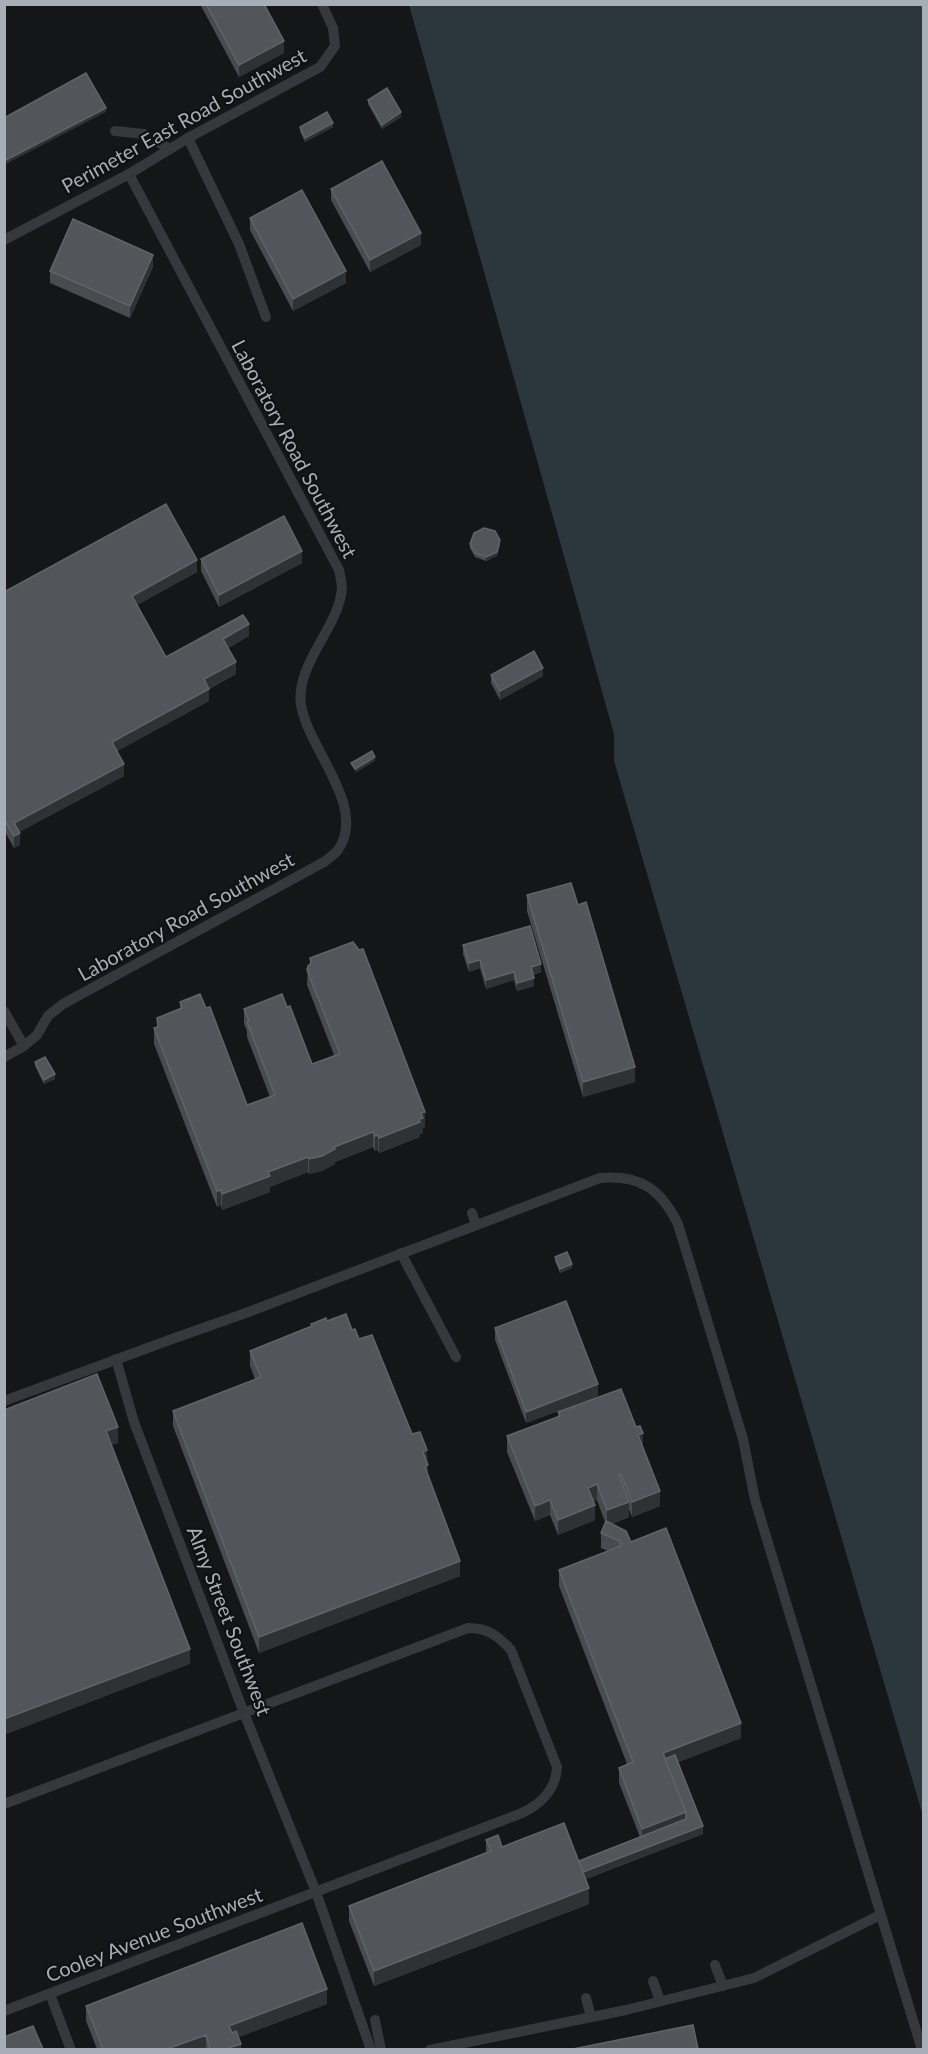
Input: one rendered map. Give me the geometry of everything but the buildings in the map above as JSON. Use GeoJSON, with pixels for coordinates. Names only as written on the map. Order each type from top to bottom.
{"type":"FeatureCollection","features":[{"type":"Feature","properties":{"kind":"lane","name":"Perimeter East Road Southwest"},"geometry":{"type":"LineString","coordinates":[[4,240],[129,174],[188,138],[320,67],[335,46],[333,28],[322,4]]}},
{"type":"Feature","properties":{"kind":"lane"},"geometry":{"type":"LineString","coordinates":[[115,131],[144,134],[170,149]]}},
{"type":"Feature","properties":{"kind":"lane"},"geometry":{"type":"LineString","coordinates":[[188,138],[238,244],[266,317]]}},
{"type":"Feature","properties":{"kind":"lane","name":"Laboratory Road Southwest"},"geometry":{"type":"LineString","coordinates":[[4,1057],[24,1046],[37,1035],[48,1016],[63,1004],[324,862],[338,850],[346,831],[347,811],[311,737],[300,701],[309,665],[339,601],[342,587],[339,570],[129,174]]}},
{"type":"Feature","properties":{"kind":"lane"},"geometry":{"type":"LineString","coordinates":[[4,1011],[24,1046]]}},
{"type":"Feature","properties":{"kind":"lane"},"geometry":{"type":"LineString","coordinates":[[4,1401],[243,1314],[600,1178],[620,1176],[640,1182],[655,1191],[669,1206],[678,1224],[743,1439],[755,1500],[922,2049]]}},
{"type":"Feature","properties":{"kind":"lane"},"geometry":{"type":"LineString","coordinates":[[472,1213],[476,1225]]}},
{"type":"Feature","properties":{"kind":"lane"},"geometry":{"type":"LineString","coordinates":[[401,1253],[456,1357]]}},
{"type":"Feature","properties":{"kind":"lane","name":"Almy Street Southwest"},"geometry":{"type":"LineString","coordinates":[[116,1359],[134,1422],[244,1713],[316,1892],[370,2049]]}},
{"type":"Feature","properties":{"kind":"lane","name":"Cooley Avenue Southwest"},"geometry":{"type":"LineString","coordinates":[[4,1804],[468,1628],[479,1628],[498,1636],[515,1657],[556,1767],[555,1783],[540,1803],[522,1813],[4,2011]]}},
{"type":"Feature","properties":{"kind":"lane"},"geometry":{"type":"LineString","coordinates":[[430,2049],[591,2017],[754,1978],[880,1915]]}},
{"type":"Feature","properties":{"kind":"lane"},"geometry":{"type":"LineString","coordinates":[[715,1965],[723,1986]]}},
{"type":"Feature","properties":{"kind":"lane"},"geometry":{"type":"LineString","coordinates":[[653,1981],[660,2001]]}},
{"type":"Feature","properties":{"kind":"lane"},"geometry":{"type":"LineString","coordinates":[[50,1994],[71,2049]]}},
{"type":"Feature","properties":{"kind":"lane"},"geometry":{"type":"LineString","coordinates":[[586,1998],[591,2017]]}},
{"type":"Feature","properties":{"kind":"lane"},"geometry":{"type":"LineString","coordinates":[[375,2020],[381,2049]]}},
{"type":"Feature","properties":{"kind":"shaded area"},"geometry":{"type":"Polygon","coordinates":[[[409,5],[923,5],[923,1816],[614,761],[614,734],[409,5]]]}}]}
